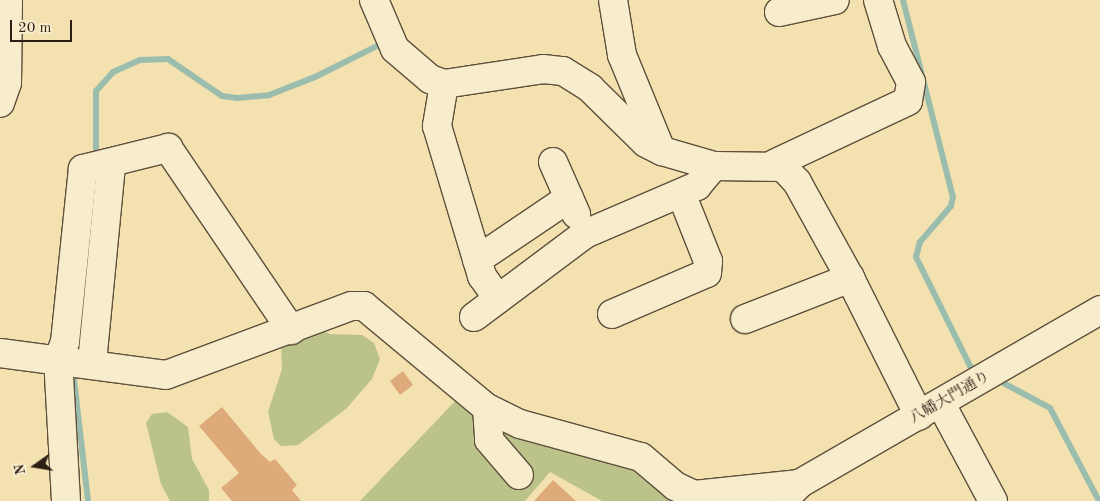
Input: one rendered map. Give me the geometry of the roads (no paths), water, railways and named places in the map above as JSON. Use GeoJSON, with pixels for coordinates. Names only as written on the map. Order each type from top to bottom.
{"type":"FeatureCollection","features":[{"type":"Feature","properties":{"kind":"street"},"geometry":{"type":"LineString","coordinates":[[0,103],[7,83],[8,0]]}},
{"type":"Feature","properties":{"kind":"street"},"geometry":{"type":"LineString","coordinates":[[374,0],[395,49],[418,72],[444,84],[543,69],[563,71],[583,83],[646,142],[662,151],[714,166],[774,164],[908,102],[911,82],[892,46],[878,0]]}},
{"type":"Feature","properties":{"kind":"street"},"geometry":{"type":"LineString","coordinates":[[613,0],[622,56],[662,151]]}},
{"type":"Feature","properties":{"kind":"street"},"geometry":{"type":"LineString","coordinates":[[779,12],[835,0]]}},
{"type":"Feature","properties":{"kind":"street"},"geometry":{"type":"LineString","coordinates":[[444,84],[437,126],[477,260],[498,299]]}},
{"type":"Feature","properties":{"kind":"street"},"geometry":{"type":"LineString","coordinates":[[66,501],[58,360],[65,342],[83,169],[111,165],[168,148],[292,330]]}},
{"type":"Feature","properties":{"kind":"street"},"geometry":{"type":"LineString","coordinates":[[554,162],[585,234]]}},
{"type":"Feature","properties":{"kind":"street"},"geometry":{"type":"LineString","coordinates":[[774,164],[798,182],[850,278],[930,410],[993,501]]}},
{"type":"Feature","properties":{"kind":"street"},"geometry":{"type":"LineString","coordinates":[[92,363],[111,165]]}},
{"type":"Feature","properties":{"kind":"street"},"geometry":{"type":"LineString","coordinates":[[474,317],[585,234],[697,186],[714,166]]}},
{"type":"Feature","properties":{"kind":"street"},"geometry":{"type":"LineString","coordinates":[[612,314],[707,273],[708,261],[681,193]]}},
{"type":"Feature","properties":{"kind":"street"},"geometry":{"type":"LineString","coordinates":[[477,260],[569,198]]}},
{"type":"Feature","properties":{"kind":"street"},"geometry":{"type":"LineString","coordinates":[[745,319],[850,278]]}},
{"type":"Feature","properties":{"kind":"street"},"geometry":{"type":"LineString","coordinates":[[0,353],[92,363],[166,375],[292,330],[352,306],[364,306],[487,408],[520,424],[641,457],[675,486],[694,495],[791,493]]}},
{"type":"Feature","properties":{"kind":"street","name":"八幡大門通り"},"geometry":{"type":"LineString","coordinates":[[791,493],[1100,310]]}},
{"type":"Feature","properties":{"kind":"street"},"geometry":{"type":"LineString","coordinates":[[487,408],[489,440],[519,475]]}},
{"type":"Feature","properties":{"kind":"waterway"},"geometry":{"type":"LineString","coordinates":[[903,0],[953,197],[951,206],[920,242],[916,257],[971,368],[978,371]]}},
{"type":"Feature","properties":{"kind":"waterway"},"geometry":{"type":"LineString","coordinates":[[96,160],[96,91],[113,72],[140,60],[168,59],[222,96],[237,98],[269,95],[315,77],[381,44],[379,39]]}},
{"type":"Feature","properties":{"kind":"waterway"},"geometry":{"type":"LineString","coordinates":[[73,371],[88,501]]}},
{"type":"Feature","properties":{"kind":"waterway"},"geometry":{"type":"LineString","coordinates":[[996,379],[1050,408],[1099,501]]}}]}
